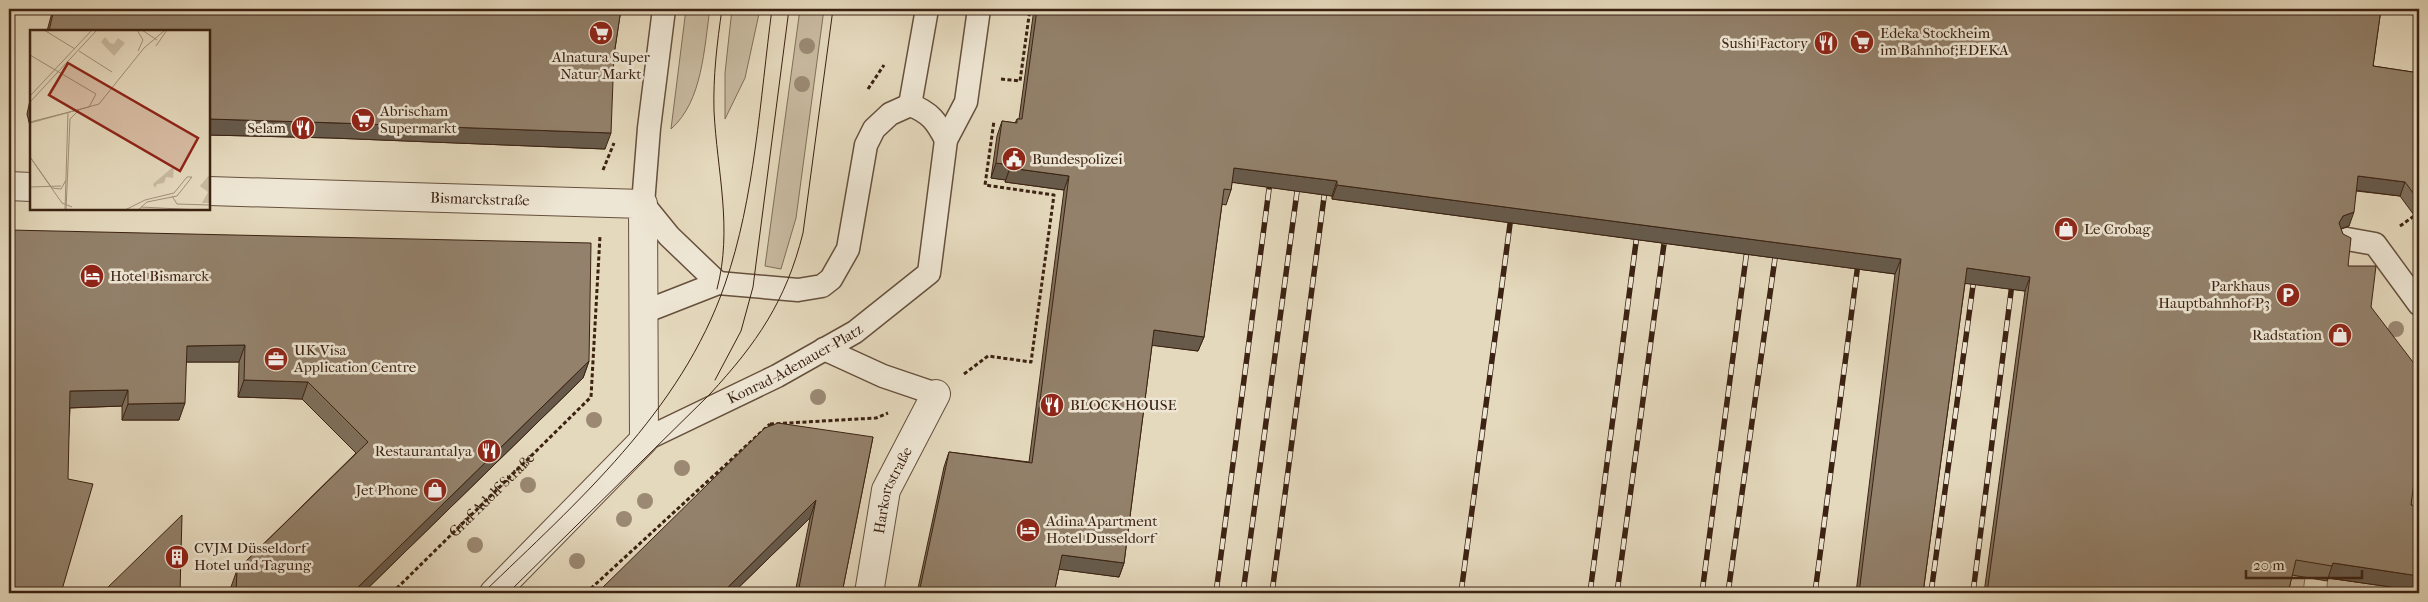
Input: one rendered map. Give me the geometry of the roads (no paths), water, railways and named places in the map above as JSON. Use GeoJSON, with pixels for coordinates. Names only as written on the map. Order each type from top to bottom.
{"type":"FeatureCollection","features":[{"type":"Feature","properties":{"kind":"street"},"geometry":{"type":"LineString","coordinates":[[9,186],[30,187]]}},
{"type":"Feature","properties":{"kind":"street","name":"Bismarckstraße"},"geometry":{"type":"LineString","coordinates":[[210,191],[643,204]]}},
{"type":"Feature","properties":{"kind":"street"},"geometry":{"type":"LineString","coordinates":[[494,593],[644,440],[643,204]]}},
{"type":"Feature","properties":{"kind":"street","name":"Harkortstraße"},"geometry":{"type":"LineString","coordinates":[[869,593],[886,490],[936,394]]}},
{"type":"Feature","properties":{"kind":"lane"},"geometry":{"type":"LineString","coordinates":[[664,9],[649,128],[643,204],[669,236],[718,283]]}},
{"type":"Feature","properties":{"kind":"lane"},"geometry":{"type":"LineString","coordinates":[[910,105],[927,9]]}},
{"type":"Feature","properties":{"kind":"lane","name":"Konrad-Adenauer-Platz"},"geometry":{"type":"LineString","coordinates":[[644,440],[777,376],[855,332],[929,273],[946,140],[966,102],[979,9]]}},
{"type":"Feature","properties":{"kind":"lane"},"geometry":{"type":"LineString","coordinates":[[644,312],[718,283],[798,290],[822,286],[831,279],[848,249],[866,145],[874,129],[890,114],[910,105],[924,110],[935,119],[946,140]]}},
{"type":"Feature","properties":{"kind":"lane"},"geometry":{"type":"LineString","coordinates":[[2348,238],[2375,244],[2419,304]]}},
{"type":"Feature","properties":{"kind":"lane"},"geometry":{"type":"LineString","coordinates":[[824,349],[883,376],[936,394]]}},
{"type":"Feature","properties":{"kind":"tram line"},"geometry":{"type":"LineString","coordinates":[[717,289],[722,267],[724,222],[714,98],[722,9]]}},
{"type":"Feature","properties":{"kind":"tram line"},"geometry":{"type":"LineString","coordinates":[[483,593],[589,489],[623,452],[654,414],[682,373],[706,330],[725,284],[735,251],[750,183],[772,9]]}},
{"type":"Feature","properties":{"kind":"tram line"},"geometry":{"type":"LineString","coordinates":[[715,380],[741,331],[753,287],[789,9]]}},
{"type":"Feature","properties":{"kind":"tram line"},"geometry":{"type":"LineString","coordinates":[[508,593],[710,394],[742,357],[768,320],[788,280],[803,233],[833,9]]}},
{"type":"Feature","properties":{"kind":"railway"},"geometry":{"type":"LineString","coordinates":[[1216,593],[1271,174]]}},
{"type":"Feature","properties":{"kind":"railway"},"geometry":{"type":"LineString","coordinates":[[1243,593],[1299,177]]}},
{"type":"Feature","properties":{"kind":"railway"},"geometry":{"type":"LineString","coordinates":[[1272,593],[1326,182]]}},
{"type":"Feature","properties":{"kind":"railway"},"geometry":{"type":"LineString","coordinates":[[1461,593],[1512,209]]}},
{"type":"Feature","properties":{"kind":"railway"},"geometry":{"type":"LineString","coordinates":[[1590,593],[1638,227]]}},
{"type":"Feature","properties":{"kind":"railway"},"geometry":{"type":"LineString","coordinates":[[1617,593],[1666,229]]}},
{"type":"Feature","properties":{"kind":"railway"},"geometry":{"type":"LineString","coordinates":[[1702,593],[1748,242]]}},
{"type":"Feature","properties":{"kind":"railway"},"geometry":{"type":"LineString","coordinates":[[1728,593],[1777,244]]}},
{"type":"Feature","properties":{"kind":"railway"},"geometry":{"type":"LineString","coordinates":[[1815,593],[1859,256]]}},
{"type":"Feature","properties":{"kind":"railway"},"geometry":{"type":"LineString","coordinates":[[1931,593],[1975,271]]}},
{"type":"Feature","properties":{"kind":"railway"},"geometry":{"type":"LineString","coordinates":[[1973,593],[2013,276]]}},
{"type":"Feature","properties":{"kind":"place","name":"Alnatura Super Natur Markt"},"geometry":{"type":"Point","coordinates":[601,33]}},
{"type":"Feature","properties":{"kind":"place","name":"Edeka Stockheim im Bahnhof;EDEKA"},"geometry":{"type":"Point","coordinates":[1862,42]}},
{"type":"Feature","properties":{"kind":"place","name":"Sushi Factory"},"geometry":{"type":"Point","coordinates":[1826,43]}},
{"type":"Feature","properties":{"kind":"place","name":"Abrischam Supermarkt"},"geometry":{"type":"Point","coordinates":[363,120]}},
{"type":"Feature","properties":{"kind":"place","name":"Selam"},"geometry":{"type":"Point","coordinates":[303,128]}},
{"type":"Feature","properties":{"kind":"place","name":"Bundespolizei"},"geometry":{"type":"Point","coordinates":[1014,159]}},
{"type":"Feature","properties":{"kind":"place","name":"Le Crobag"},"geometry":{"type":"Point","coordinates":[2066,229]}},
{"type":"Feature","properties":{"kind":"place","name":"Hotel Bismarck"},"geometry":{"type":"Point","coordinates":[92,276]}},
{"type":"Feature","properties":{"kind":"place","name":"Parkhaus Hauptbahnhof P3"},"geometry":{"type":"Point","coordinates":[2288,295]}},
{"type":"Feature","properties":{"kind":"place","name":"Radstation"},"geometry":{"type":"Point","coordinates":[2340,335]}},
{"type":"Feature","properties":{"kind":"place","name":"UK Visa Application Centre"},"geometry":{"type":"Point","coordinates":[276,359]}},
{"type":"Feature","properties":{"kind":"place","name":"BLOCK HOUSE"},"geometry":{"type":"Point","coordinates":[1052,405]}},
{"type":"Feature","properties":{"kind":"place","name":"Restaurantalya"},"geometry":{"type":"Point","coordinates":[489,451]}},
{"type":"Feature","properties":{"kind":"place","name":"Jet Phone"},"geometry":{"type":"Point","coordinates":[435,490]}},
{"type":"Feature","properties":{"kind":"place","name":"Adina Apartment Hotel Dusseldorf"},"geometry":{"type":"Point","coordinates":[1028,530]}},
{"type":"Feature","properties":{"kind":"place","name":"CVJM Düsseldorf Hotel und Tagung"},"geometry":{"type":"Point","coordinates":[177,557]}}]}
